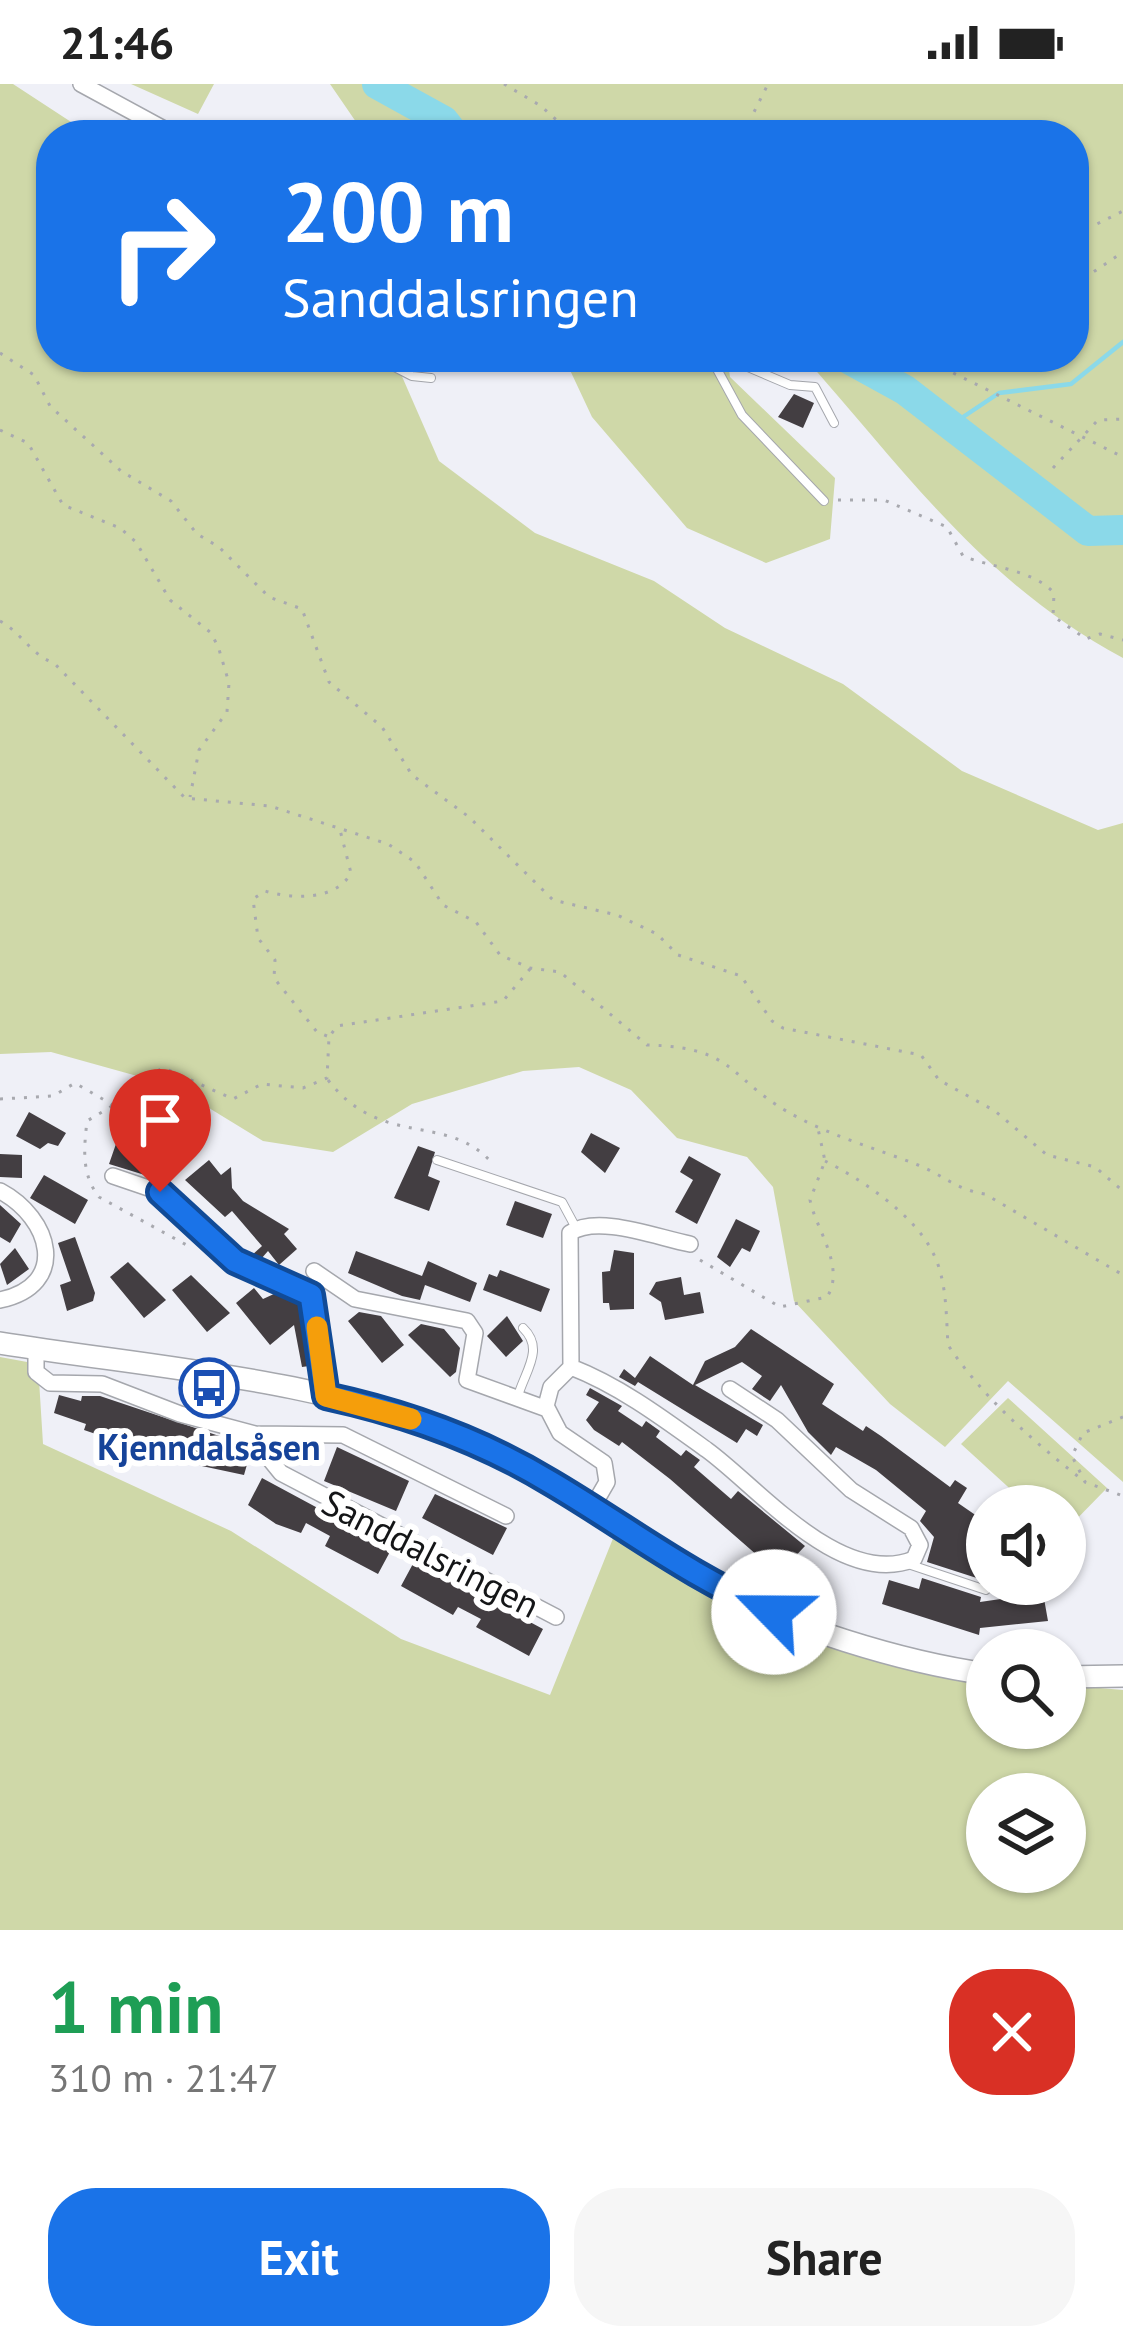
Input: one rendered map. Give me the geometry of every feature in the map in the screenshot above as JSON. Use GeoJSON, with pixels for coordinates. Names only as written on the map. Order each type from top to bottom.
{"type":"FeatureCollection","features":[{"type":"Feature","properties":{"kind":"main road"},"geometry":{"type":"LineString","coordinates":[[0,1343],[326,1396],[468,1440],[592,1508],[712,1586],[913,1658],[966,1669]]}},
{"type":"Feature","properties":{"kind":"main road"},"geometry":{"type":"LineString","coordinates":[[1086,1677],[1123,1676]]}},
{"type":"Feature","properties":{"kind":"street"},"geometry":{"type":"LineString","coordinates":[[82,84],[148,120]]}},
{"type":"Feature","properties":{"kind":"street"},"geometry":{"type":"LineString","coordinates":[[113,1176],[160,1192],[235,1261],[311,1295],[326,1396]]}},
{"type":"Feature","properties":{"kind":"street"},"geometry":{"type":"LineString","coordinates":[[0,1192],[36,1216],[46,1250],[32,1284],[0,1300]]}},
{"type":"Feature","properties":{"kind":"street"},"geometry":{"type":"LineString","coordinates":[[592,1508],[608,1481],[604,1463],[560,1433],[547,1409],[551,1387],[571,1367],[567,1246],[576,1228],[602,1227],[685,1243]]}},
{"type":"Feature","properties":{"kind":"street"},"geometry":{"type":"LineString","coordinates":[[314,1271],[355,1299],[467,1321],[475,1333],[467,1380],[547,1409]]}},
{"type":"Feature","properties":{"kind":"street","name":"Sanddalsringen"},"geometry":{"type":"LineString","coordinates":[[36,1349],[36,1372],[50,1383],[102,1384],[181,1414],[267,1436],[344,1435],[506,1516]]}},
{"type":"Feature","properties":{"kind":"street"},"geometry":{"type":"LineString","coordinates":[[571,1367],[619,1390],[708,1451],[804,1532],[847,1553],[907,1563],[919,1552],[911,1528],[851,1490],[777,1420],[730,1389]]}},
{"type":"Feature","properties":{"kind":"street","name":"Sanddalsringen"},"geometry":{"type":"LineString","coordinates":[[267,1436],[268,1457],[281,1473],[556,1617]]}},
{"type":"Feature","properties":{"kind":"lane"},"geometry":{"type":"LineString","coordinates":[[404,372],[431,378]]}},
{"type":"Feature","properties":{"kind":"lane"},"geometry":{"type":"LineString","coordinates":[[722,372],[742,415],[824,501]]}},
{"type":"Feature","properties":{"kind":"lane"},"geometry":{"type":"LineString","coordinates":[[754,372],[790,385],[814,387],[834,423]]}},
{"type":"Feature","properties":{"kind":"lane"},"geometry":{"type":"LineString","coordinates":[[437,1160],[562,1202],[576,1228]]}},
{"type":"Feature","properties":{"kind":"lane"},"geometry":{"type":"LineString","coordinates":[[518,1400],[536,1353],[534,1338],[524,1328]]}},
{"type":"Feature","properties":{"kind":"lane"},"geometry":{"type":"LineString","coordinates":[[907,1563],[966,1584]]}},
{"type":"Feature","properties":{"kind":"path"},"geometry":{"type":"LineString","coordinates":[[504,84],[556,120]]}},
{"type":"Feature","properties":{"kind":"path"},"geometry":{"type":"LineString","coordinates":[[751,120],[768,84]]}},
{"type":"Feature","properties":{"kind":"path"},"geometry":{"type":"LineString","coordinates":[[1089,226],[1123,212]]}},
{"type":"Feature","properties":{"kind":"path"},"geometry":{"type":"LineString","coordinates":[[1089,275],[1123,251]]}},
{"type":"Feature","properties":{"kind":"path"},"geometry":{"type":"LineString","coordinates":[[0,353],[34,375],[50,406],[121,471],[171,501],[197,534],[220,547],[269,597],[302,609],[329,682],[382,727],[412,775],[469,817],[553,900],[617,914],[657,934],[678,955],[741,976],[772,1021],[783,1028],[921,1055],[956,1093],[994,1112],[1048,1154],[1095,1167],[1123,1191]]}},
{"type":"Feature","properties":{"kind":"path"},"geometry":{"type":"LineString","coordinates":[[953,372],[1123,457]]}},
{"type":"Feature","properties":{"kind":"path"},"geometry":{"type":"LineString","coordinates":[[1053,467],[1098,420],[1123,419]]}},
{"type":"Feature","properties":{"kind":"path"},"geometry":{"type":"LineString","coordinates":[[0,430],[28,443],[63,505],[120,529],[136,542],[170,600],[210,632],[218,646],[229,683],[227,712],[199,750],[190,799]]}},
{"type":"Feature","properties":{"kind":"path"},"geometry":{"type":"LineString","coordinates":[[824,501],[884,500],[947,527],[963,556],[1008,564],[1020,578],[1046,584],[1054,593],[1054,619],[1068,631],[1086,639],[1100,634],[1123,640]]}},
{"type":"Feature","properties":{"kind":"path"},"geometry":{"type":"LineString","coordinates":[[0,621],[23,638],[37,657],[55,663],[125,740],[190,799],[270,806],[388,844],[415,862],[443,905],[476,922],[500,955],[530,968],[560,972],[647,1045],[688,1044],[709,1051],[762,1094],[817,1124],[920,1166],[962,1191],[985,1194],[1123,1275]]}},
{"type":"Feature","properties":{"kind":"path"},"geometry":{"type":"LineString","coordinates":[[329,1037],[316,1032],[274,979],[275,961],[258,938],[253,899],[265,891],[282,896],[322,894],[344,885],[351,873],[340,830]]}},
{"type":"Feature","properties":{"kind":"path"},"geometry":{"type":"LineString","coordinates":[[505,1181],[466,1138],[419,1134],[372,1118],[344,1100],[327,1078],[329,1037],[337,1026],[398,1013],[503,1001],[530,968]]}},
{"type":"Feature","properties":{"kind":"path"},"geometry":{"type":"LineString","coordinates":[[192,1248],[99,1196],[91,1186],[85,1161],[87,1120],[113,1105],[138,1078],[164,1068],[233,1099],[262,1084],[303,1088],[327,1078]]}},
{"type":"Feature","properties":{"kind":"path"},"geometry":{"type":"LineString","coordinates":[[0,1099],[53,1096],[75,1084],[113,1105]]}},
{"type":"Feature","properties":{"kind":"path"},"geometry":{"type":"LineString","coordinates":[[685,1243],[679,1251],[725,1271],[780,1307],[817,1303],[832,1291],[829,1249],[810,1201],[826,1161],[817,1124]]}},
{"type":"Feature","properties":{"kind":"path"},"geometry":{"type":"LineString","coordinates":[[826,1161],[852,1174],[931,1247],[950,1316],[948,1345],[1002,1404],[1011,1424],[1085,1482],[1123,1496]]}},
{"type":"Feature","properties":{"kind":"path"},"geometry":{"type":"LineString","coordinates":[[1085,1482],[1072,1456],[1083,1433],[1123,1417]]}},
{"type":"Feature","properties":{"kind":"green space"},"geometry":{"type":"Polygon","coordinates":[[[0,84],[13,84],[68,120],[36,120],[36,372],[400,372],[439,461],[535,533],[654,581],[725,628],[843,684],[962,771],[1098,830],[1123,823],[1123,1482],[1008,1381],[945,1447],[890,1404],[794,1301],[773,1187],[747,1157],[677,1138],[631,1090],[579,1067],[523,1071],[412,1104],[333,1152],[263,1141],[173,1086],[51,1052],[0,1054],[0,84]]]}},
{"type":"Feature","properties":{"kind":"green space"},"geometry":{"type":"Polygon","coordinates":[[[131,84],[214,84],[198,114],[131,84]]]}},
{"type":"Feature","properties":{"kind":"green space"},"geometry":{"type":"Polygon","coordinates":[[[330,84],[1123,84],[1123,658],[1073,628],[987,560],[817,372],[1089,372],[1089,120],[355,120],[330,84]]]}},
{"type":"Feature","properties":{"kind":"green space"},"geometry":{"type":"Polygon","coordinates":[[[571,372],[729,372],[835,478],[830,539],[766,563],[687,528],[592,417],[571,372]]]}},
{"type":"Feature","properties":{"kind":"green space"},"geometry":{"type":"Polygon","coordinates":[[[0,1357],[38,1364],[43,1444],[231,1531],[401,1639],[550,1695],[614,1536],[794,1629],[891,1664],[966,1678],[966,1749],[1086,1749],[1086,1687],[1123,1690],[1123,1930],[0,1930],[0,1357]]]}},
{"type":"Feature","properties":{"kind":"green space"},"geometry":{"type":"Polygon","coordinates":[[[1008,1398],[1107,1488],[1086,1510],[1086,1485],[1006,1485],[961,1444],[1008,1398]]]}},
{"type":"Feature","properties":{"kind":"building"},"geometry":{"type":"Polygon","coordinates":[[[794,394],[814,403],[803,428],[778,417],[794,394]]]}},
{"type":"Feature","properties":{"kind":"building"},"geometry":{"type":"Polygon","coordinates":[[[29,1112],[66,1133],[58,1146],[48,1143],[40,1149],[16,1136],[29,1112]]]}},
{"type":"Feature","properties":{"kind":"building"},"geometry":{"type":"Polygon","coordinates":[[[591,1133],[620,1148],[605,1173],[581,1152],[591,1133]]]}},
{"type":"Feature","properties":{"kind":"building"},"geometry":{"type":"Polygon","coordinates":[[[125,1137],[168,1159],[161,1180],[109,1164],[117,1141],[123,1143],[125,1137]]]}},
{"type":"Feature","properties":{"kind":"building"},"geometry":{"type":"Polygon","coordinates":[[[418,1146],[435,1152],[428,1176],[440,1181],[429,1211],[394,1198],[418,1146]]]}},
{"type":"Feature","properties":{"kind":"building"},"geometry":{"type":"Polygon","coordinates":[[[0,1154],[22,1155],[22,1178],[0,1177],[0,1154]]]}},
{"type":"Feature","properties":{"kind":"building"},"geometry":{"type":"Polygon","coordinates":[[[689,1156],[721,1174],[697,1224],[675,1212],[693,1180],[680,1172],[689,1156]]]}},
{"type":"Feature","properties":{"kind":"building"},"geometry":{"type":"Polygon","coordinates":[[[209,1160],[221,1175],[231,1167],[232,1188],[243,1201],[289,1229],[284,1234],[297,1249],[279,1265],[268,1251],[261,1259],[252,1255],[262,1246],[232,1211],[225,1217],[185,1180],[209,1160]]]}},
{"type":"Feature","properties":{"kind":"building"},"geometry":{"type":"Polygon","coordinates":[[[44,1175],[88,1200],[75,1224],[30,1198],[44,1175]]]}},
{"type":"Feature","properties":{"kind":"building"},"geometry":{"type":"Polygon","coordinates":[[[515,1201],[552,1214],[543,1238],[506,1225],[515,1201]]]}},
{"type":"Feature","properties":{"kind":"building"},"geometry":{"type":"Polygon","coordinates":[[[0,1205],[21,1224],[10,1243],[0,1237],[0,1205]]]}},
{"type":"Feature","properties":{"kind":"building"},"geometry":{"type":"Polygon","coordinates":[[[736,1219],[760,1231],[750,1252],[742,1248],[730,1267],[717,1257],[736,1219]]]}},
{"type":"Feature","properties":{"kind":"building"},"geometry":{"type":"Polygon","coordinates":[[[75,1237],[95,1293],[93,1301],[67,1311],[60,1285],[71,1281],[58,1243],[75,1237]]]}},
{"type":"Feature","properties":{"kind":"building"},"geometry":{"type":"Polygon","coordinates":[[[15,1248],[29,1269],[7,1285],[0,1264],[15,1248]]]}},
{"type":"Feature","properties":{"kind":"building"},"geometry":{"type":"Polygon","coordinates":[[[614,1250],[634,1253],[634,1309],[610,1310],[609,1303],[603,1303],[602,1272],[610,1271],[614,1250]]]}},
{"type":"Feature","properties":{"kind":"building"},"geometry":{"type":"Polygon","coordinates":[[[356,1251],[422,1276],[428,1261],[477,1283],[470,1302],[425,1285],[420,1300],[402,1296],[348,1273],[356,1251]]]}},
{"type":"Feature","properties":{"kind":"building"},"geometry":{"type":"Polygon","coordinates":[[[128,1262],[166,1300],[144,1318],[110,1277],[128,1262]]]}},
{"type":"Feature","properties":{"kind":"building"},"geometry":{"type":"Polygon","coordinates":[[[500,1270],[550,1289],[541,1312],[483,1290],[489,1274],[497,1277],[500,1270]]]}},
{"type":"Feature","properties":{"kind":"building"},"geometry":{"type":"Polygon","coordinates":[[[191,1275],[230,1313],[207,1332],[172,1290],[191,1275]]]}},
{"type":"Feature","properties":{"kind":"building"},"geometry":{"type":"Polygon","coordinates":[[[681,1277],[684,1295],[700,1292],[704,1313],[665,1320],[661,1302],[649,1294],[656,1282],[681,1277]]]}},
{"type":"Feature","properties":{"kind":"building"},"geometry":{"type":"Polygon","coordinates":[[[254,1288],[263,1299],[276,1293],[300,1303],[309,1366],[302,1367],[294,1325],[270,1345],[236,1303],[254,1288]]]}},
{"type":"Feature","properties":{"kind":"building"},"geometry":{"type":"Polygon","coordinates":[[[359,1312],[381,1316],[404,1345],[382,1363],[348,1321],[359,1312]]]}},
{"type":"Feature","properties":{"kind":"building"},"geometry":{"type":"Polygon","coordinates":[[[507,1316],[523,1341],[506,1357],[487,1336],[507,1316]]]}},
{"type":"Feature","properties":{"kind":"building"},"geometry":{"type":"Polygon","coordinates":[[[421,1324],[444,1329],[460,1348],[456,1372],[450,1377],[408,1335],[421,1324]]]}},
{"type":"Feature","properties":{"kind":"building"},"geometry":{"type":"Polygon","coordinates":[[[751,1329],[834,1384],[822,1404],[863,1431],[866,1426],[950,1487],[955,1480],[966,1487],[958,1503],[966,1509],[966,1575],[927,1562],[934,1537],[920,1521],[926,1511],[876,1470],[836,1447],[831,1455],[808,1432],[781,1385],[770,1401],[752,1389],[762,1376],[742,1362],[695,1385],[763,1425],[757,1436],[746,1429],[737,1443],[638,1382],[635,1386],[619,1377],[624,1369],[635,1378],[650,1356],[693,1385],[705,1361],[735,1347],[751,1329]]]}},
{"type":"Feature","properties":{"kind":"building"},"geometry":{"type":"Polygon","coordinates":[[[590,1388],[622,1406],[618,1411],[642,1427],[646,1421],[660,1431],[656,1437],[681,1456],[686,1450],[700,1460],[694,1467],[731,1499],[738,1491],[805,1546],[789,1563],[777,1552],[767,1564],[670,1479],[622,1442],[619,1446],[594,1430],[586,1420],[599,1402],[586,1395],[590,1388]]]}},
{"type":"Feature","properties":{"kind":"building"},"geometry":{"type":"Polygon","coordinates":[[[59,1395],[81,1401],[82,1396],[100,1396],[252,1447],[244,1475],[169,1459],[84,1430],[86,1424],[54,1413],[59,1395]]]}},
{"type":"Feature","properties":{"kind":"building"},"geometry":{"type":"Polygon","coordinates":[[[337,1447],[409,1481],[396,1511],[324,1481],[337,1447]]]}},
{"type":"Feature","properties":{"kind":"building"},"geometry":{"type":"Polygon","coordinates":[[[262,1478],[392,1548],[378,1574],[325,1546],[330,1536],[306,1523],[301,1533],[276,1524],[248,1505],[262,1478]]]}},
{"type":"Feature","properties":{"kind":"building"},"geometry":{"type":"Polygon","coordinates":[[[435,1494],[507,1528],[493,1555],[422,1518],[435,1494]]]}},
{"type":"Feature","properties":{"kind":"building"},"geometry":{"type":"Polygon","coordinates":[[[415,1560],[543,1629],[529,1656],[476,1627],[481,1619],[458,1607],[453,1615],[401,1586],[415,1560]]]}},
{"type":"Feature","properties":{"kind":"building"},"geometry":{"type":"Polygon","coordinates":[[[922,1578],[966,1592],[966,1605],[1045,1605],[1048,1621],[966,1631],[882,1604],[889,1580],[919,1589],[922,1578]]]}},
{"type":"Feature","properties":{"kind":"waterway"},"geometry":{"type":"LineString","coordinates":[[377,84],[442,120]]}},
{"type":"Feature","properties":{"kind":"waterway"},"geometry":{"type":"LineString","coordinates":[[1089,369],[1123,342]]}},
{"type":"Feature","properties":{"kind":"waterway"},"geometry":{"type":"LineString","coordinates":[[872,372],[905,390],[1088,531],[1123,530]]}},
{"type":"Feature","properties":{"kind":"waterway"},"geometry":{"type":"LineString","coordinates":[[951,425],[999,393],[1071,384],[1086,372]]}},
{"type":"Feature","properties":{"kind":"slow traffic"},"geometry":{"type":"LineString","coordinates":[[317,1327],[326,1396],[411,1419]]}},
{"type":"Feature","properties":{"kind":"place","name":"Kjenndalsåsen"},"geometry":{"type":"Point","coordinates":[209,1388]}},
{"type":"Feature","properties":{"kind":"route"},"geometry":{"type":"LineString","coordinates":[[160,1192],[220,1251],[253,1272],[311,1295],[326,1396],[425,1424],[513,1460],[712,1586],[774,1612]]}}]}
